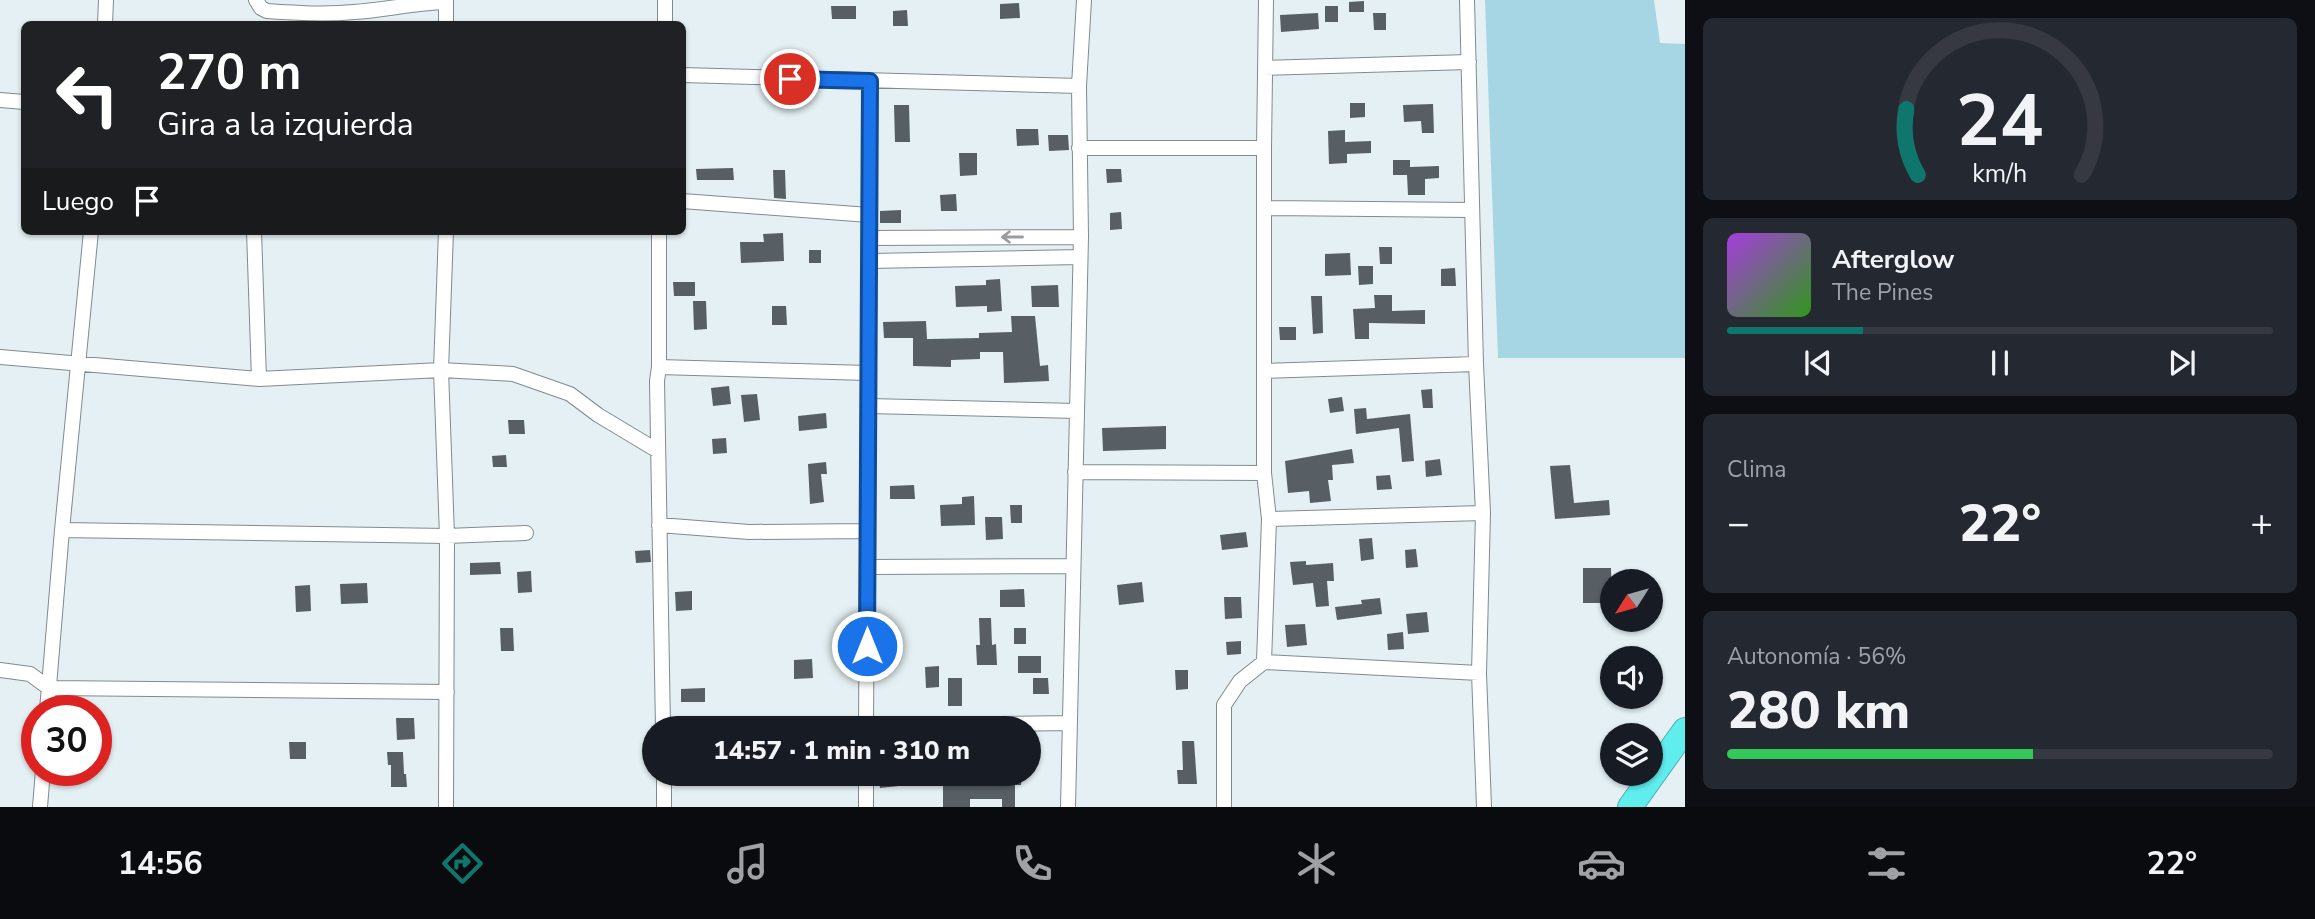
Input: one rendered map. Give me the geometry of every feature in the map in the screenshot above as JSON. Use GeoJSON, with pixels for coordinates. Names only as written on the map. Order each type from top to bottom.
{"type":"FeatureCollection","features":[{"type":"Feature","properties":{"kind":"highway"},"geometry":{"type":"LineString","coordinates":[[1630,807],[1685,730]]}},
{"type":"Feature","properties":{"kind":"street"},"geometry":{"type":"LineString","coordinates":[[105,21],[106,0]]}},
{"type":"Feature","properties":{"kind":"street"},"geometry":{"type":"LineString","coordinates":[[256,0],[261,8],[267,11],[320,14],[446,1],[446,21]]}},
{"type":"Feature","properties":{"kind":"street"},"geometry":{"type":"LineString","coordinates":[[665,0],[665,21]]}},
{"type":"Feature","properties":{"kind":"street"},"geometry":{"type":"LineString","coordinates":[[1068,807],[1081,237],[1079,86],[1084,0]]}},
{"type":"Feature","properties":{"kind":"street"},"geometry":{"type":"LineString","coordinates":[[1264,662],[1269,519],[1264,473],[1266,0]]}},
{"type":"Feature","properties":{"kind":"street"},"geometry":{"type":"LineString","coordinates":[[1467,0],[1476,364],[1483,513],[1479,673],[1484,807]]}},
{"type":"Feature","properties":{"kind":"street"},"geometry":{"type":"LineString","coordinates":[[1265,68],[1469,62]]}},
{"type":"Feature","properties":{"kind":"street"},"geometry":{"type":"LineString","coordinates":[[686,75],[1079,86]]}},
{"type":"Feature","properties":{"kind":"street"},"geometry":{"type":"LineString","coordinates":[[867,716],[870,81]]}},
{"type":"Feature","properties":{"kind":"street"},"geometry":{"type":"LineString","coordinates":[[0,100],[21,102]]}},
{"type":"Feature","properties":{"kind":"street"},"geometry":{"type":"LineString","coordinates":[[1079,148],[1264,148]]}},
{"type":"Feature","properties":{"kind":"street"},"geometry":{"type":"LineString","coordinates":[[686,201],[869,215]]}},
{"type":"Feature","properties":{"kind":"street"},"geometry":{"type":"LineString","coordinates":[[1264,208],[1472,211]]}},
{"type":"Feature","properties":{"kind":"street"},"geometry":{"type":"LineString","coordinates":[[48,695],[91,235]]}},
{"type":"Feature","properties":{"kind":"street"},"geometry":{"type":"LineString","coordinates":[[254,235],[259,379]]}},
{"type":"Feature","properties":{"kind":"street"},"geometry":{"type":"LineString","coordinates":[[446,235],[441,370],[447,536],[446,807]]}},
{"type":"Feature","properties":{"kind":"street"},"geometry":{"type":"LineString","coordinates":[[659,235],[658,451],[663,716]]}},
{"type":"Feature","properties":{"kind":"street"},"geometry":{"type":"LineString","coordinates":[[869,238],[1081,237]]}},
{"type":"Feature","properties":{"kind":"street"},"geometry":{"type":"LineString","coordinates":[[869,261],[1080,257]]}},
{"type":"Feature","properties":{"kind":"street"},"geometry":{"type":"LineString","coordinates":[[0,357],[259,379],[441,370],[513,374],[581,400],[598,415],[658,451]]}},
{"type":"Feature","properties":{"kind":"street"},"geometry":{"type":"LineString","coordinates":[[1265,371],[1476,364]]}},
{"type":"Feature","properties":{"kind":"street"},"geometry":{"type":"LineString","coordinates":[[659,367],[869,373]]}},
{"type":"Feature","properties":{"kind":"street"},"geometry":{"type":"LineString","coordinates":[[868,406],[1077,411]]}},
{"type":"Feature","properties":{"kind":"street"},"geometry":{"type":"LineString","coordinates":[[1075,472],[1264,473]]}},
{"type":"Feature","properties":{"kind":"street"},"geometry":{"type":"LineString","coordinates":[[1269,519],[1483,513]]}},
{"type":"Feature","properties":{"kind":"street"},"geometry":{"type":"LineString","coordinates":[[659,524],[749,532],[867,531]]}},
{"type":"Feature","properties":{"kind":"street"},"geometry":{"type":"LineString","coordinates":[[62,530],[447,536],[526,533]]}},
{"type":"Feature","properties":{"kind":"street"},"geometry":{"type":"LineString","coordinates":[[867,566],[1073,566]]}},
{"type":"Feature","properties":{"kind":"street"},"geometry":{"type":"LineString","coordinates":[[1224,807],[1224,705],[1240,681],[1264,662],[1479,673]]}},
{"type":"Feature","properties":{"kind":"street"},"geometry":{"type":"LineString","coordinates":[[0,670],[30,674],[49,688],[447,692]]}},
{"type":"Feature","properties":{"kind":"street"},"geometry":{"type":"LineString","coordinates":[[1041,724],[1070,723]]}},
{"type":"Feature","properties":{"kind":"street"},"geometry":{"type":"LineString","coordinates":[[40,807],[42,786]]}},
{"type":"Feature","properties":{"kind":"street"},"geometry":{"type":"LineString","coordinates":[[664,786],[664,807]]}},
{"type":"Feature","properties":{"kind":"street"},"geometry":{"type":"LineString","coordinates":[[866,786],[866,807]]}},
{"type":"Feature","properties":{"kind":"shaded area"},"geometry":{"type":"Polygon","coordinates":[[[1485,0],[1654,0],[1660,43],[1685,44],[1685,358],[1498,358],[1485,0]]]}},
{"type":"Feature","properties":{"kind":"building"},"geometry":{"type":"Polygon","coordinates":[[[1364,1],[1364,12],[1349,12],[1349,2],[1364,1]]]}},
{"type":"Feature","properties":{"kind":"building"},"geometry":{"type":"Polygon","coordinates":[[[1019,3],[1020,18],[1000,19],[1000,4],[1019,3]]]}},
{"type":"Feature","properties":{"kind":"building"},"geometry":{"type":"Polygon","coordinates":[[[831,6],[856,6],[856,19],[832,19],[831,6]]]}},
{"type":"Feature","properties":{"kind":"building"},"geometry":{"type":"Polygon","coordinates":[[[1325,6],[1338,6],[1338,22],[1325,22],[1325,6]]]}},
{"type":"Feature","properties":{"kind":"building"},"geometry":{"type":"Polygon","coordinates":[[[907,10],[908,26],[893,26],[893,11],[907,10]]]}},
{"type":"Feature","properties":{"kind":"building"},"geometry":{"type":"Polygon","coordinates":[[[1318,13],[1319,29],[1281,32],[1280,15],[1318,13]]]}},
{"type":"Feature","properties":{"kind":"building"},"geometry":{"type":"Polygon","coordinates":[[[1373,13],[1386,13],[1386,30],[1374,30],[1373,13]]]}},
{"type":"Feature","properties":{"kind":"building"},"geometry":{"type":"Polygon","coordinates":[[[1350,103],[1365,103],[1365,117],[1350,118],[1350,103]]]}},
{"type":"Feature","properties":{"kind":"building"},"geometry":{"type":"Polygon","coordinates":[[[1433,104],[1434,133],[1422,133],[1421,121],[1404,122],[1403,105],[1433,104]]]}},
{"type":"Feature","properties":{"kind":"building"},"geometry":{"type":"Polygon","coordinates":[[[894,105],[909,105],[910,142],[895,142],[894,105]]]}},
{"type":"Feature","properties":{"kind":"building"},"geometry":{"type":"Polygon","coordinates":[[[1016,129],[1038,129],[1039,145],[1017,146],[1016,129]]]}},
{"type":"Feature","properties":{"kind":"building"},"geometry":{"type":"Polygon","coordinates":[[[1345,130],[1345,142],[1371,141],[1371,153],[1347,154],[1347,163],[1329,164],[1328,131],[1345,130]]]}},
{"type":"Feature","properties":{"kind":"building"},"geometry":{"type":"Polygon","coordinates":[[[1048,135],[1068,135],[1069,150],[1049,151],[1048,135]]]}},
{"type":"Feature","properties":{"kind":"building"},"geometry":{"type":"Polygon","coordinates":[[[959,153],[977,153],[977,175],[960,176],[959,153]]]}},
{"type":"Feature","properties":{"kind":"building"},"geometry":{"type":"Polygon","coordinates":[[[1393,160],[1410,160],[1410,167],[1439,166],[1439,178],[1425,179],[1425,195],[1408,195],[1407,175],[1393,175],[1393,160]]]}},
{"type":"Feature","properties":{"kind":"building"},"geometry":{"type":"Polygon","coordinates":[[[733,168],[734,180],[697,180],[696,169],[733,168]]]}},
{"type":"Feature","properties":{"kind":"building"},"geometry":{"type":"Polygon","coordinates":[[[1106,169],[1121,169],[1122,182],[1107,183],[1106,169]]]}},
{"type":"Feature","properties":{"kind":"building"},"geometry":{"type":"Polygon","coordinates":[[[773,170],[785,170],[786,199],[774,198],[773,170]]]}},
{"type":"Feature","properties":{"kind":"building"},"geometry":{"type":"Polygon","coordinates":[[[956,194],[957,211],[941,211],[940,195],[956,194]]]}},
{"type":"Feature","properties":{"kind":"building"},"geometry":{"type":"Polygon","coordinates":[[[901,210],[901,223],[880,223],[880,211],[901,210]]]}},
{"type":"Feature","properties":{"kind":"building"},"geometry":{"type":"Polygon","coordinates":[[[1121,212],[1122,229],[1110,230],[1110,213],[1121,212]]]}},
{"type":"Feature","properties":{"kind":"building"},"geometry":{"type":"Polygon","coordinates":[[[783,233],[784,261],[741,263],[740,242],[764,242],[763,234],[783,233]]]}},
{"type":"Feature","properties":{"kind":"building"},"geometry":{"type":"Polygon","coordinates":[[[1379,247],[1392,247],[1392,264],[1380,264],[1379,247]]]}},
{"type":"Feature","properties":{"kind":"building"},"geometry":{"type":"Polygon","coordinates":[[[809,250],[821,250],[821,263],[809,263],[809,250]]]}},
{"type":"Feature","properties":{"kind":"building"},"geometry":{"type":"Polygon","coordinates":[[[1350,253],[1351,275],[1325,276],[1325,254],[1350,253]]]}},
{"type":"Feature","properties":{"kind":"building"},"geometry":{"type":"Polygon","coordinates":[[[1358,266],[1373,266],[1373,284],[1359,285],[1358,266]]]}},
{"type":"Feature","properties":{"kind":"building"},"geometry":{"type":"Polygon","coordinates":[[[1455,268],[1456,286],[1441,286],[1441,269],[1455,268]]]}},
{"type":"Feature","properties":{"kind":"building"},"geometry":{"type":"Polygon","coordinates":[[[1000,279],[1002,311],[987,312],[987,306],[956,307],[955,286],[986,285],[986,280],[1000,279]]]}},
{"type":"Feature","properties":{"kind":"building"},"geometry":{"type":"Polygon","coordinates":[[[673,282],[695,282],[695,296],[674,296],[673,282]]]}},
{"type":"Feature","properties":{"kind":"building"},"geometry":{"type":"Polygon","coordinates":[[[1058,285],[1059,307],[1032,307],[1031,286],[1058,285]]]}},
{"type":"Feature","properties":{"kind":"building"},"geometry":{"type":"Polygon","coordinates":[[[1374,295],[1392,295],[1392,311],[1425,310],[1425,324],[1369,323],[1369,339],[1355,339],[1353,309],[1375,308],[1374,295]]]}},
{"type":"Feature","properties":{"kind":"building"},"geometry":{"type":"Polygon","coordinates":[[[1311,296],[1322,296],[1323,333],[1313,334],[1311,296]]]}},
{"type":"Feature","properties":{"kind":"building"},"geometry":{"type":"Polygon","coordinates":[[[693,301],[706,301],[707,329],[694,330],[693,301]]]}},
{"type":"Feature","properties":{"kind":"building"},"geometry":{"type":"Polygon","coordinates":[[[772,306],[786,306],[787,325],[772,325],[772,306]]]}},
{"type":"Feature","properties":{"kind":"building"},"geometry":{"type":"Polygon","coordinates":[[[1011,316],[1035,316],[1040,366],[1048,365],[1049,381],[1004,383],[1003,352],[980,352],[980,359],[951,360],[951,367],[913,366],[913,338],[884,338],[883,322],[926,321],[927,339],[979,338],[979,333],[1012,332],[1011,316]]]}},
{"type":"Feature","properties":{"kind":"building"},"geometry":{"type":"Polygon","coordinates":[[[1279,327],[1296,327],[1296,340],[1280,340],[1279,327]]]}},
{"type":"Feature","properties":{"kind":"building"},"geometry":{"type":"Polygon","coordinates":[[[729,386],[731,404],[713,406],[711,388],[729,386]]]}},
{"type":"Feature","properties":{"kind":"building"},"geometry":{"type":"Polygon","coordinates":[[[1432,389],[1433,408],[1423,408],[1421,390],[1432,389]]]}},
{"type":"Feature","properties":{"kind":"building"},"geometry":{"type":"Polygon","coordinates":[[[757,394],[760,420],[744,422],[741,395],[757,394]]]}},
{"type":"Feature","properties":{"kind":"building"},"geometry":{"type":"Polygon","coordinates":[[[1342,397],[1344,411],[1330,413],[1328,399],[1342,397]]]}},
{"type":"Feature","properties":{"kind":"building"},"geometry":{"type":"Polygon","coordinates":[[[1366,408],[1367,419],[1410,414],[1414,461],[1402,462],[1399,428],[1356,434],[1354,409],[1366,408]]]}},
{"type":"Feature","properties":{"kind":"building"},"geometry":{"type":"Polygon","coordinates":[[[826,413],[827,428],[799,431],[798,416],[826,413]]]}},
{"type":"Feature","properties":{"kind":"building"},"geometry":{"type":"Polygon","coordinates":[[[508,420],[524,420],[525,434],[509,434],[508,420]]]}},
{"type":"Feature","properties":{"kind":"building"},"geometry":{"type":"Polygon","coordinates":[[[1166,426],[1166,449],[1103,451],[1102,428],[1166,426]]]}},
{"type":"Feature","properties":{"kind":"building"},"geometry":{"type":"Polygon","coordinates":[[[726,438],[727,453],[713,454],[712,439],[726,438]]]}},
{"type":"Feature","properties":{"kind":"building"},"geometry":{"type":"Polygon","coordinates":[[[1352,449],[1354,463],[1332,465],[1333,480],[1328,480],[1331,501],[1310,503],[1309,491],[1288,493],[1285,461],[1352,449]]]}},
{"type":"Feature","properties":{"kind":"building"},"geometry":{"type":"Polygon","coordinates":[[[506,455],[507,467],[493,467],[492,456],[506,455]]]}},
{"type":"Feature","properties":{"kind":"building"},"geometry":{"type":"Polygon","coordinates":[[[1440,459],[1442,475],[1426,477],[1425,461],[1440,459]]]}},
{"type":"Feature","properties":{"kind":"building"},"geometry":{"type":"Polygon","coordinates":[[[826,462],[827,474],[821,474],[824,502],[810,504],[808,464],[826,462]]]}},
{"type":"Feature","properties":{"kind":"building"},"geometry":{"type":"Polygon","coordinates":[[[1570,465],[1574,503],[1609,500],[1610,515],[1555,519],[1550,466],[1570,465]]]}},
{"type":"Feature","properties":{"kind":"building"},"geometry":{"type":"Polygon","coordinates":[[[1390,475],[1392,489],[1377,490],[1376,476],[1390,475]]]}},
{"type":"Feature","properties":{"kind":"building"},"geometry":{"type":"Polygon","coordinates":[[[914,485],[915,499],[890,499],[890,486],[914,485]]]}},
{"type":"Feature","properties":{"kind":"building"},"geometry":{"type":"Polygon","coordinates":[[[974,496],[975,525],[941,526],[940,505],[962,504],[962,497],[974,496]]]}},
{"type":"Feature","properties":{"kind":"building"},"geometry":{"type":"Polygon","coordinates":[[[1010,505],[1022,505],[1022,523],[1011,523],[1010,505]]]}},
{"type":"Feature","properties":{"kind":"building"},"geometry":{"type":"Polygon","coordinates":[[[985,517],[1002,517],[1003,539],[986,540],[985,517]]]}},
{"type":"Feature","properties":{"kind":"building"},"geometry":{"type":"Polygon","coordinates":[[[1246,532],[1248,547],[1222,550],[1220,535],[1246,532]]]}},
{"type":"Feature","properties":{"kind":"building"},"geometry":{"type":"Polygon","coordinates":[[[1372,538],[1374,559],[1361,561],[1359,539],[1372,538]]]}},
{"type":"Feature","properties":{"kind":"building"},"geometry":{"type":"Polygon","coordinates":[[[1416,549],[1418,567],[1406,568],[1405,550],[1416,549]]]}},
{"type":"Feature","properties":{"kind":"building"},"geometry":{"type":"Polygon","coordinates":[[[650,550],[651,562],[636,563],[635,551],[650,550]]]}},
{"type":"Feature","properties":{"kind":"building"},"geometry":{"type":"Polygon","coordinates":[[[1306,561],[1306,565],[1333,563],[1334,581],[1327,581],[1329,606],[1316,607],[1313,583],[1293,585],[1290,562],[1306,561]]]}},
{"type":"Feature","properties":{"kind":"building"},"geometry":{"type":"Polygon","coordinates":[[[500,562],[501,574],[470,575],[470,563],[500,562]]]}},
{"type":"Feature","properties":{"kind":"building"},"geometry":{"type":"Polygon","coordinates":[[[1583,568],[1611,568],[1600,569],[1600,603],[1583,603],[1583,568]]]}},
{"type":"Feature","properties":{"kind":"building"},"geometry":{"type":"Polygon","coordinates":[[[531,571],[532,592],[518,593],[517,572],[531,571]]]}},
{"type":"Feature","properties":{"kind":"building"},"geometry":{"type":"Polygon","coordinates":[[[1142,582],[1144,602],[1119,605],[1117,585],[1142,582]]]}},
{"type":"Feature","properties":{"kind":"building"},"geometry":{"type":"Polygon","coordinates":[[[367,583],[368,603],[341,604],[340,584],[367,583]]]}},
{"type":"Feature","properties":{"kind":"building"},"geometry":{"type":"Polygon","coordinates":[[[310,585],[311,611],[296,612],[295,586],[310,585]]]}},
{"type":"Feature","properties":{"kind":"building"},"geometry":{"type":"Polygon","coordinates":[[[1024,589],[1025,607],[1000,607],[1000,590],[1024,589]]]}},
{"type":"Feature","properties":{"kind":"building"},"geometry":{"type":"Polygon","coordinates":[[[692,591],[692,610],[676,611],[675,592],[692,591]]]}},
{"type":"Feature","properties":{"kind":"building"},"geometry":{"type":"Polygon","coordinates":[[[1224,597],[1241,597],[1242,618],[1225,619],[1224,597]]]}},
{"type":"Feature","properties":{"kind":"building"},"geometry":{"type":"Polygon","coordinates":[[[1380,598],[1382,614],[1337,620],[1335,607],[1362,604],[1361,600],[1380,598]]]}},
{"type":"Feature","properties":{"kind":"building"},"geometry":{"type":"Polygon","coordinates":[[[1427,612],[1429,632],[1408,634],[1406,614],[1427,612]]]}},
{"type":"Feature","properties":{"kind":"building"},"geometry":{"type":"Polygon","coordinates":[[[979,618],[991,618],[992,645],[996,644],[997,665],[977,665],[976,645],[980,645],[979,618]]]}},
{"type":"Feature","properties":{"kind":"building"},"geometry":{"type":"Polygon","coordinates":[[[1305,624],[1307,645],[1287,647],[1285,625],[1305,624]]]}},
{"type":"Feature","properties":{"kind":"building"},"geometry":{"type":"Polygon","coordinates":[[[500,628],[513,628],[514,651],[501,651],[500,628]]]}},
{"type":"Feature","properties":{"kind":"building"},"geometry":{"type":"Polygon","coordinates":[[[1014,628],[1026,628],[1026,644],[1014,644],[1014,628]]]}},
{"type":"Feature","properties":{"kind":"building"},"geometry":{"type":"Polygon","coordinates":[[[1403,632],[1404,649],[1388,650],[1387,634],[1403,632]]]}},
{"type":"Feature","properties":{"kind":"building"},"geometry":{"type":"Polygon","coordinates":[[[1241,641],[1241,654],[1227,655],[1226,642],[1241,641]]]}},
{"type":"Feature","properties":{"kind":"building"},"geometry":{"type":"Polygon","coordinates":[[[1018,656],[1041,656],[1041,673],[1018,673],[1018,656]]]}},
{"type":"Feature","properties":{"kind":"building"},"geometry":{"type":"Polygon","coordinates":[[[812,659],[813,678],[794,679],[794,660],[812,659]]]}},
{"type":"Feature","properties":{"kind":"building"},"geometry":{"type":"Polygon","coordinates":[[[939,666],[939,687],[926,688],[925,667],[939,666]]]}},
{"type":"Feature","properties":{"kind":"building"},"geometry":{"type":"Polygon","coordinates":[[[1175,670],[1188,670],[1188,689],[1176,690],[1175,670]]]}},
{"type":"Feature","properties":{"kind":"building"},"geometry":{"type":"Polygon","coordinates":[[[948,678],[962,678],[962,706],[948,706],[948,678]]]}},
{"type":"Feature","properties":{"kind":"building"},"geometry":{"type":"Polygon","coordinates":[[[1033,678],[1048,678],[1049,694],[1033,694],[1033,678]]]}},
{"type":"Feature","properties":{"kind":"building"},"geometry":{"type":"Polygon","coordinates":[[[705,688],[705,702],[681,702],[681,689],[705,688]]]}},
{"type":"Feature","properties":{"kind":"building"},"geometry":{"type":"Polygon","coordinates":[[[396,718],[414,718],[415,739],[397,740],[396,718]]]}},
{"type":"Feature","properties":{"kind":"building"},"geometry":{"type":"Polygon","coordinates":[[[1182,741],[1194,741],[1197,784],[1178,784],[1177,770],[1183,770],[1182,741]]]}},
{"type":"Feature","properties":{"kind":"building"},"geometry":{"type":"Polygon","coordinates":[[[289,742],[306,742],[306,759],[290,759],[289,742]]]}},
{"type":"Feature","properties":{"kind":"building"},"geometry":{"type":"Polygon","coordinates":[[[387,752],[403,752],[407,787],[391,787],[391,765],[388,765],[387,752]]]}},
{"type":"Feature","properties":{"kind":"building"},"geometry":{"type":"Polygon","coordinates":[[[943,786],[1015,786],[1015,807],[1002,807],[1002,799],[970,799],[970,807],[943,807],[943,786]]]}},
{"type":"Feature","properties":{"kind":"route"},"geometry":{"type":"LineString","coordinates":[[790,79],[870,81],[867,646]]}}]}
